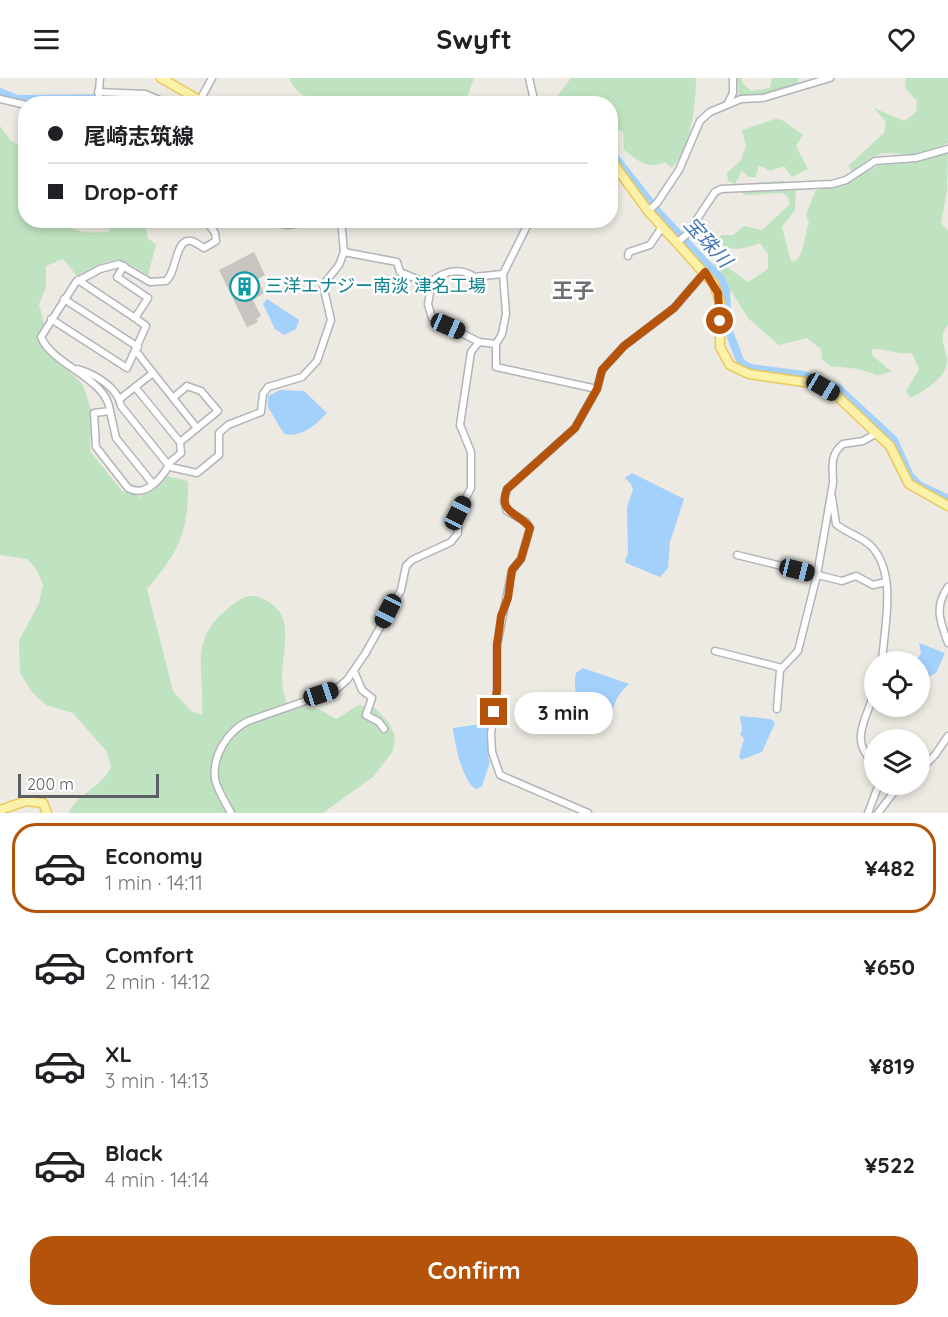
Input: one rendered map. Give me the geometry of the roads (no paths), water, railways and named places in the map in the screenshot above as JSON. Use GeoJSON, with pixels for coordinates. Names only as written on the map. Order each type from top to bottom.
{"type":"FeatureCollection","features":[{"type":"Feature","properties":{"kind":"main road"},"geometry":{"type":"LineString","coordinates":[[161,78],[192,96]]}},
{"type":"Feature","properties":{"kind":"main road"},"geometry":{"type":"LineString","coordinates":[[618,169],[662,227],[679,241],[705,272],[718,293],[720,347],[733,367],[749,374],[811,383],[835,394],[890,446],[909,484],[948,506]]}},
{"type":"Feature","properties":{"kind":"main road"},"geometry":{"type":"LineString","coordinates":[[0,810],[33,800],[43,802],[47,813]]}},
{"type":"Feature","properties":{"kind":"street"},"geometry":{"type":"LineString","coordinates":[[100,78],[98,93],[134,92],[146,96]]}},
{"type":"Feature","properties":{"kind":"street"},"geometry":{"type":"LineString","coordinates":[[205,96],[212,78]]}},
{"type":"Feature","properties":{"kind":"street"},"geometry":{"type":"LineString","coordinates":[[529,78],[533,96]]}},
{"type":"Feature","properties":{"kind":"street"},"geometry":{"type":"LineString","coordinates":[[728,104],[733,93],[733,78]]}},
{"type":"Feature","properties":{"kind":"street"},"geometry":{"type":"LineString","coordinates":[[649,210],[657,203],[679,170],[700,121],[710,112],[741,99],[763,98],[830,78]]}},
{"type":"Feature","properties":{"kind":"street"},"geometry":{"type":"LineString","coordinates":[[0,99],[18,104]]}},
{"type":"Feature","properties":{"kind":"street"},"geometry":{"type":"LineString","coordinates":[[679,241],[687,234],[715,192],[721,189],[832,184],[854,176],[875,161],[916,158],[948,149]]}},
{"type":"Feature","properties":{"kind":"street"},"geometry":{"type":"LineString","coordinates":[[628,256],[629,252],[650,245],[662,227]]}},
{"type":"Feature","properties":{"kind":"street"},"geometry":{"type":"LineString","coordinates":[[153,484],[116,438],[108,400],[75,368],[56,355],[43,342],[42,333],[78,280],[113,264],[124,266],[147,281],[158,283],[166,281],[172,274],[178,249],[183,242],[191,241],[202,248],[212,245],[217,238],[211,228]]}},
{"type":"Feature","properties":{"kind":"street"},"geometry":{"type":"LineString","coordinates":[[75,368],[86,371],[114,389],[121,398],[121,406],[168,464],[190,473],[197,472],[219,455],[219,433],[228,425],[261,412],[263,394],[268,387],[302,377],[312,367],[331,327],[324,285],[339,265],[344,252],[342,228]]}},
{"type":"Feature","properties":{"kind":"street"},"geometry":{"type":"LineString","coordinates":[[526,228],[503,274],[506,314],[502,334],[496,344],[496,367],[597,389]]}},
{"type":"Feature","properties":{"kind":"street"},"geometry":{"type":"LineString","coordinates":[[344,252],[397,262],[400,272],[431,285]]}},
{"type":"Feature","properties":{"kind":"street"},"geometry":{"type":"LineString","coordinates":[[124,266],[117,277],[148,298],[135,318]]}},
{"type":"Feature","properties":{"kind":"street"},"geometry":{"type":"LineString","coordinates":[[496,344],[479,342],[432,318],[428,304],[431,285],[437,277],[455,271],[466,271],[474,277],[503,274]]}},
{"type":"Feature","properties":{"kind":"street"},"geometry":{"type":"LineString","coordinates":[[588,813],[519,786],[500,775],[492,752],[490,734],[497,690],[497,645],[501,616],[508,598],[512,570],[521,559],[530,528],[526,522],[507,511],[505,494],[517,478],[570,433],[597,389],[602,370],[624,346],[674,308],[705,272]]}},
{"type":"Feature","properties":{"kind":"street"},"geometry":{"type":"LineString","coordinates":[[51,319],[127,368],[146,326],[78,280]]}},
{"type":"Feature","properties":{"kind":"street"},"geometry":{"type":"LineString","coordinates":[[64,299],[137,349],[197,428]]}},
{"type":"Feature","properties":{"kind":"street"},"geometry":{"type":"LineString","coordinates":[[231,813],[215,780],[217,760],[236,727],[334,690],[354,671],[401,590],[406,566],[412,560],[451,542],[458,533],[458,513],[471,488],[471,452],[460,425],[471,352],[479,342]]}},
{"type":"Feature","properties":{"kind":"street"},"geometry":{"type":"LineString","coordinates":[[121,398],[153,373]]}},
{"type":"Feature","properties":{"kind":"street"},"geometry":{"type":"LineString","coordinates":[[173,398],[187,386],[201,391],[218,411],[180,442]]}},
{"type":"Feature","properties":{"kind":"street"},"geometry":{"type":"LineString","coordinates":[[110,411],[94,413],[95,444],[98,451],[128,488],[133,491],[144,490],[163,477],[168,464],[181,453],[180,442],[135,387]]}},
{"type":"Feature","properties":{"kind":"street"},"geometry":{"type":"LineString","coordinates":[[777,709],[782,668],[798,651],[818,575],[834,480],[830,468],[838,448],[845,444],[864,441],[877,433]]}},
{"type":"Feature","properties":{"kind":"street"},"geometry":{"type":"LineString","coordinates":[[832,497],[836,524],[872,547],[882,565],[890,593],[883,651]]}},
{"type":"Feature","properties":{"kind":"street"},"geometry":{"type":"LineString","coordinates":[[736,555],[845,581],[858,576],[877,585],[886,582]]}},
{"type":"Feature","properties":{"kind":"street"},"geometry":{"type":"LineString","coordinates":[[948,587],[942,597],[939,611],[948,643]]}},
{"type":"Feature","properties":{"kind":"street"},"geometry":{"type":"LineString","coordinates":[[715,651],[782,668]]}},
{"type":"Feature","properties":{"kind":"street"},"geometry":{"type":"LineString","coordinates":[[354,671],[362,690],[372,698],[366,715],[379,722],[384,729]]}},
{"type":"Feature","properties":{"kind":"street"},"geometry":{"type":"LineString","coordinates":[[864,753],[859,734],[865,717]]}},
{"type":"Feature","properties":{"kind":"street"},"geometry":{"type":"LineString","coordinates":[[930,760],[948,736]]}},
{"type":"Feature","properties":{"kind":"street"},"geometry":{"type":"LineString","coordinates":[[868,813],[875,795]]}},
{"type":"Feature","properties":{"kind":"street"},"geometry":{"type":"LineString","coordinates":[[878,813],[892,795]]}},
{"type":"Feature","properties":{"kind":"water"},"geometry":{"type":"Polygon","coordinates":[[[267,299],[299,320],[296,329],[284,335],[275,329],[263,304],[267,299]]]}},
{"type":"Feature","properties":{"kind":"water"},"geometry":{"type":"Polygon","coordinates":[[[280,390],[304,391],[327,413],[313,426],[302,432],[284,434],[268,407],[268,396],[280,390]]]}},
{"type":"Feature","properties":{"kind":"water"},"geometry":{"type":"Polygon","coordinates":[[[632,473],[684,499],[670,542],[668,568],[660,577],[626,563],[625,560],[628,554],[627,507],[633,490],[625,478],[632,473]]]}},
{"type":"Feature","properties":{"kind":"water"},"geometry":{"type":"Polygon","coordinates":[[[919,643],[945,653],[936,673],[930,676],[930,651],[920,651],[919,643]]]}},
{"type":"Feature","properties":{"kind":"water"},"geometry":{"type":"Polygon","coordinates":[[[583,668],[629,684],[616,700],[612,720],[604,727],[588,721],[580,710],[575,691],[575,678],[576,673],[583,668]]]}},
{"type":"Feature","properties":{"kind":"water"},"geometry":{"type":"Polygon","coordinates":[[[740,716],[771,719],[775,723],[762,752],[741,760],[739,757],[744,739],[740,734],[742,730],[740,716]]]}},
{"type":"Feature","properties":{"kind":"water"},"geometry":{"type":"Polygon","coordinates":[[[488,723],[490,762],[482,786],[476,789],[463,771],[453,728],[488,723]]]}},
{"type":"Feature","properties":{"kind":"waterway","name":"宝珠川"},"geometry":{"type":"LineString","coordinates":[[0,92],[18,99]]}},
{"type":"Feature","properties":{"kind":"waterway","name":"宝珠川"},"geometry":{"type":"LineString","coordinates":[[618,161],[659,213],[721,279],[726,290],[728,329],[741,363],[751,368],[804,375],[838,388],[894,440],[910,476],[919,485],[948,499]]}},
{"type":"Feature","properties":{"kind":"place","name":"三洋エナジー南淡 津名工場"},"geometry":{"type":"Point","coordinates":[244,286]}},
{"type":"Feature","properties":{"kind":"district","name":"王子"},"geometry":{"type":"Point","coordinates":[573,291]}}]}
